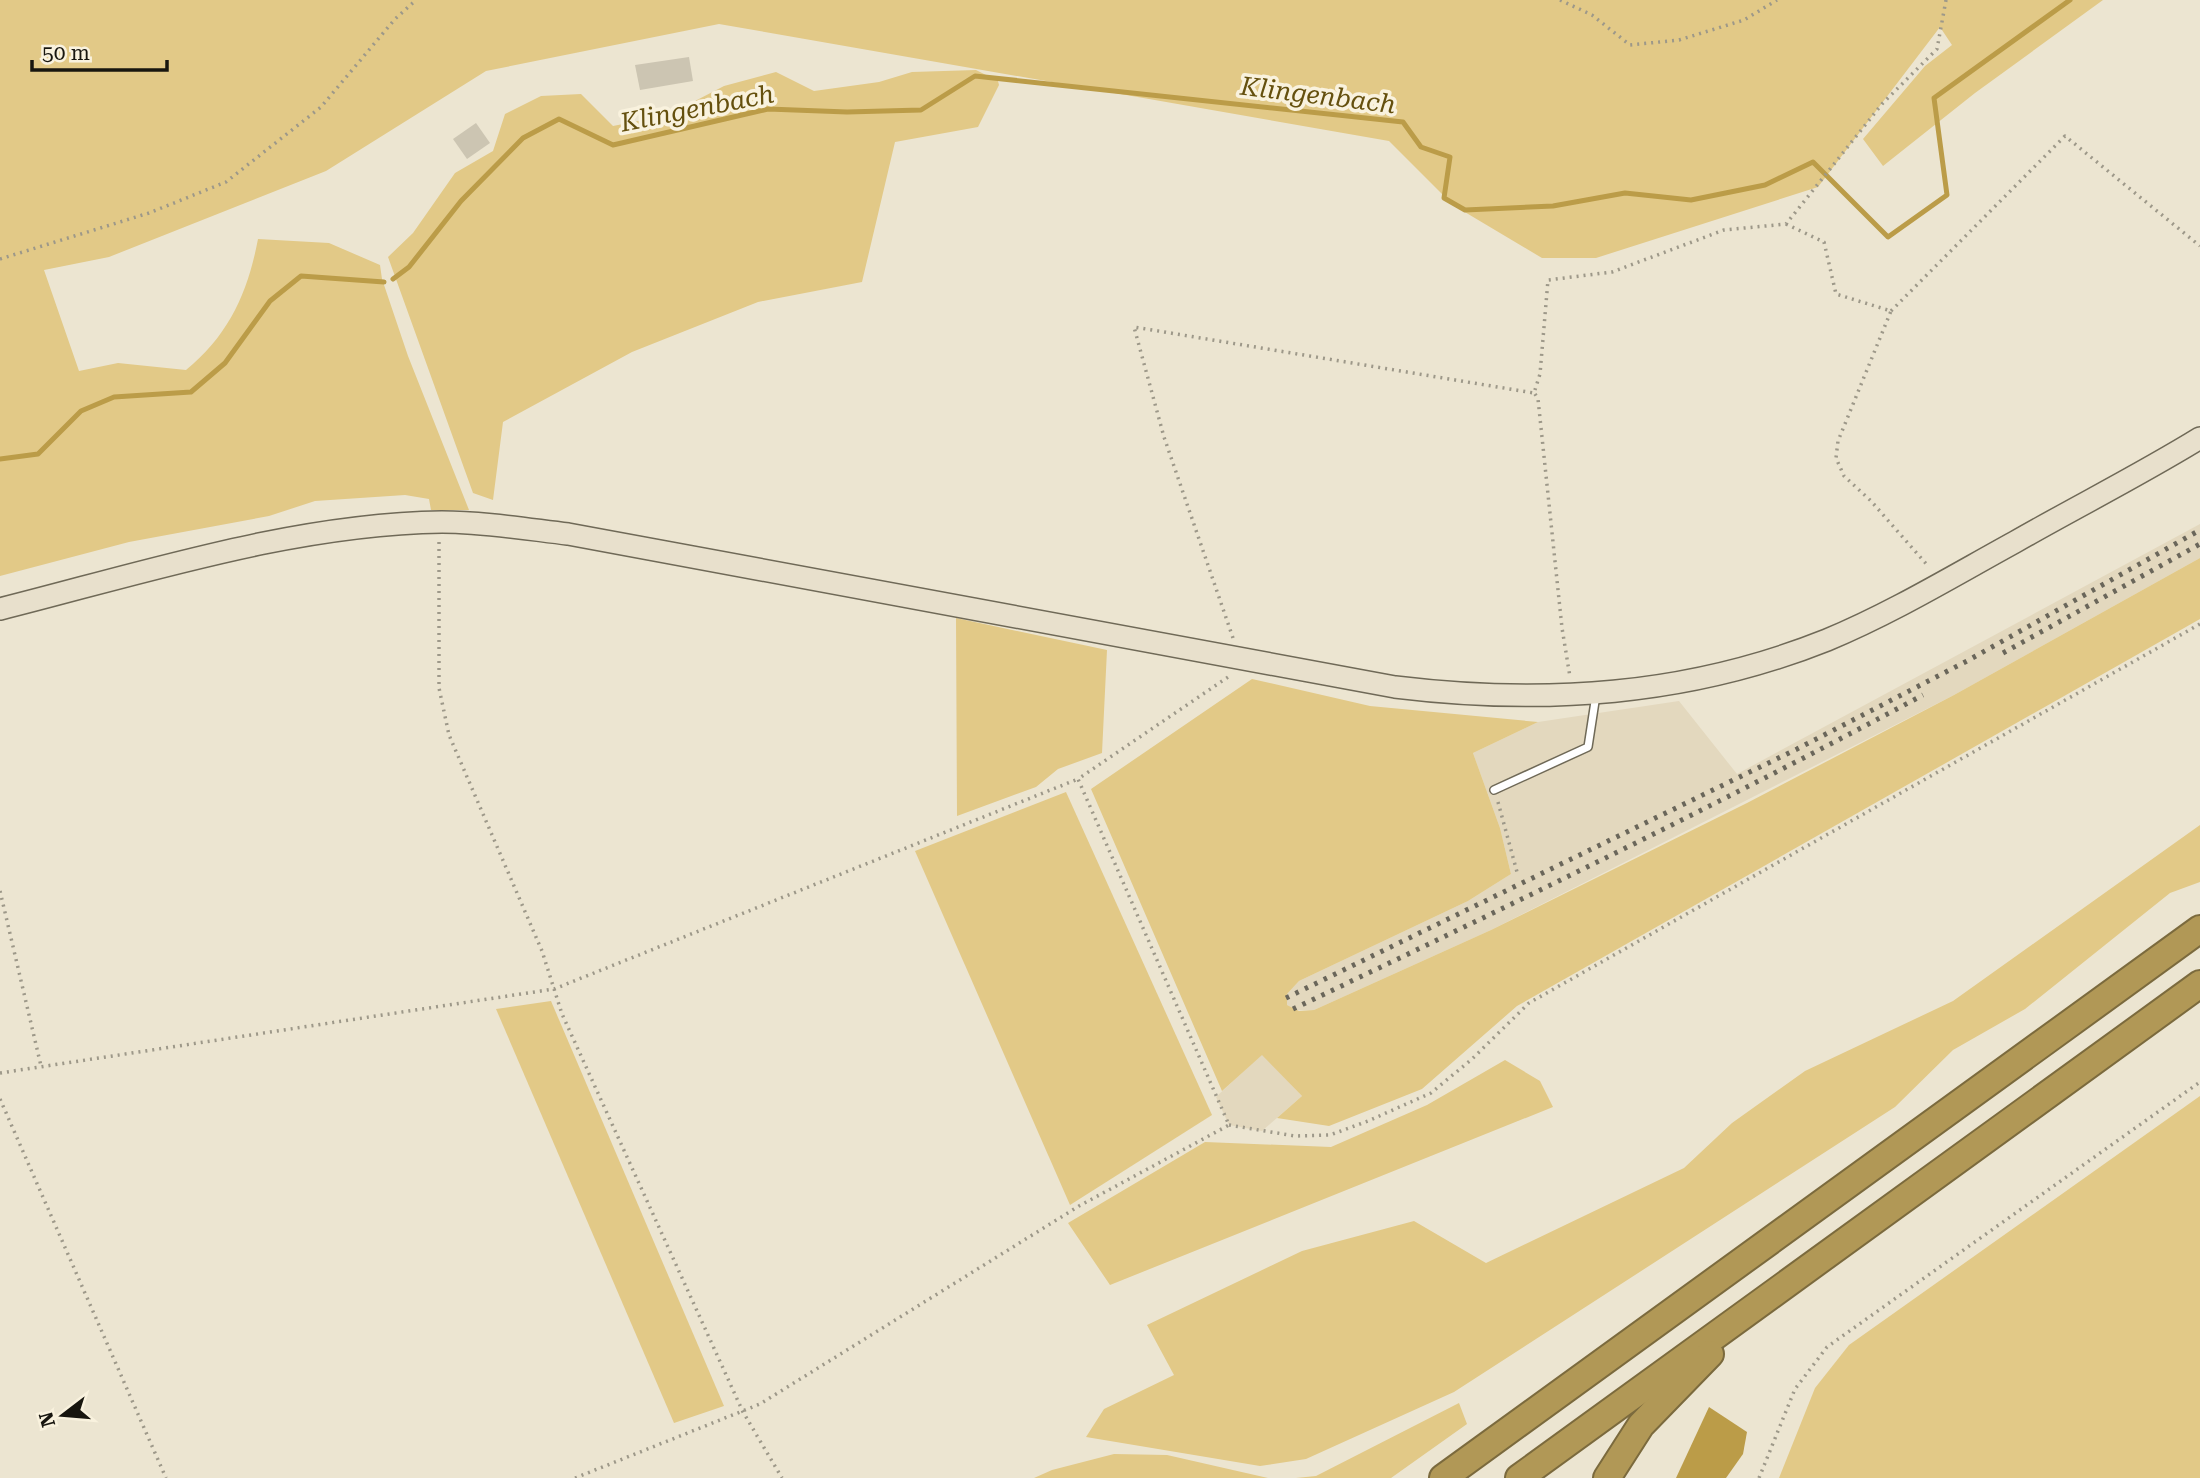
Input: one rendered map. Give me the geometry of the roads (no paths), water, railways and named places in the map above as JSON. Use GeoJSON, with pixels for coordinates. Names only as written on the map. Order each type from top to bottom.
{"type":"FeatureCollection","features":[{"type":"Feature","properties":{"kind":"highway"},"geometry":{"type":"LineString","coordinates":[[1443,1478],[2200,929]]}},
{"type":"Feature","properties":{"kind":"highway"},"geometry":{"type":"LineString","coordinates":[[1519,1478],[2200,984]]}},
{"type":"Feature","properties":{"kind":"highway"},"geometry":{"type":"LineString","coordinates":[[1607,1478],[1641,1425],[1763,1300]]}},
{"type":"Feature","properties":{"kind":"highway"},"geometry":{"type":"LineString","coordinates":[[1422,1478],[1490,1444]]}},
{"type":"Feature","properties":{"kind":"main road"},"geometry":{"type":"LineString","coordinates":[[0,609],[258,545],[326,532],[439,523],[484,524],[569,534],[1245,661],[1463,695],[1596,694],[1691,680],[1754,665],[1827,640],[1942,583],[2200,439]]}},
{"type":"Feature","properties":{"kind":"lane"},"geometry":{"type":"LineString","coordinates":[[1494,790],[1588,747],[1596,694]]}},
{"type":"Feature","properties":{"kind":"waterway","name":"Klingenbach"},"geometry":{"type":"LineString","coordinates":[[393,279],[409,267],[461,201],[523,138],[559,119],[613,145],[768,109],[847,112],[921,110],[975,76],[1403,122],[1421,147],[1450,157],[1444,198],[1465,210],[1553,206],[1625,193],[1691,200],[1765,185],[1813,162],[1888,237],[1947,195],[1934,98],[2070,0]]}},
{"type":"Feature","properties":{"kind":"waterway","name":"Klingenbach"},"geometry":{"type":"LineString","coordinates":[[0,459],[38,454],[81,411],[114,397],[191,392],[225,363],[270,301],[301,276],[384,282]]}},
{"type":"Feature","properties":{"kind":"railway"},"geometry":{"type":"LineString","coordinates":[[1286,998],[1797,749],[1967,661],[2200,530]]}},
{"type":"Feature","properties":{"kind":"railway"},"geometry":{"type":"LineString","coordinates":[[2003,653],[2200,544]]}},
{"type":"Feature","properties":{"kind":"railway"},"geometry":{"type":"LineString","coordinates":[[1293,1009],[1610,856],[1923,695]]}}]}
